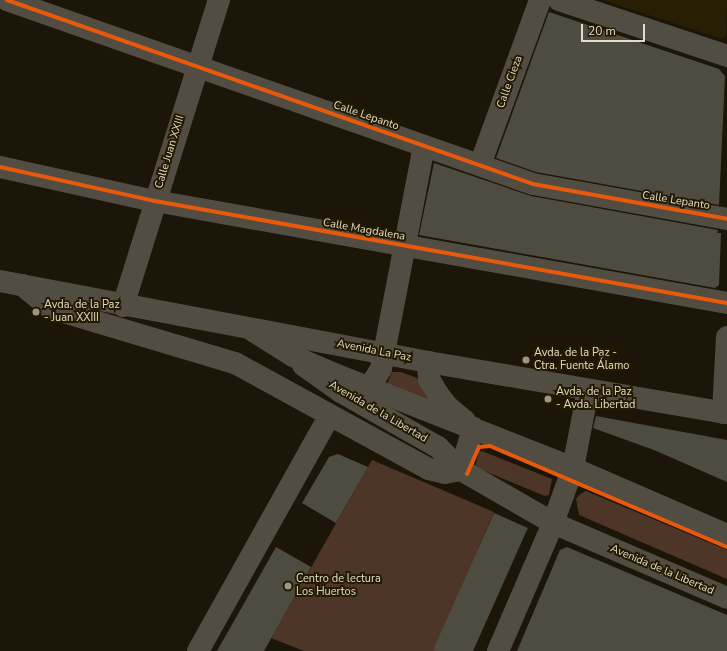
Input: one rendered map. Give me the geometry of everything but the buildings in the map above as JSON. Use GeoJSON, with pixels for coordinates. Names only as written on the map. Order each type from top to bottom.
{"type":"FeatureCollection","features":[{"type":"Feature","properties":{"kind":"street","name":"Calle Lepanto"},"geometry":{"type":"LineString","coordinates":[[7,0],[533,184],[727,219]]}},
{"type":"Feature","properties":{"kind":"street","name":"Calle Juan XXIII"},"geometry":{"type":"LineString","coordinates":[[123,306],[197,66],[219,0]]}},
{"type":"Feature","properties":{"kind":"street","name":"Calle Cieza"},"geometry":{"type":"LineString","coordinates":[[480,165],[540,0]]}},
{"type":"Feature","properties":{"kind":"street"},"geometry":{"type":"LineString","coordinates":[[559,0],[727,56]]}},
{"type":"Feature","properties":{"kind":"street"},"geometry":{"type":"LineString","coordinates":[[369,388],[379,376],[424,146]]}},
{"type":"Feature","properties":{"kind":"street","name":"Calle Magdalena"},"geometry":{"type":"LineString","coordinates":[[0,167],[155,201],[727,303]]}},
{"type":"Feature","properties":{"kind":"street","name":"Avenida La Paz"},"geometry":{"type":"LineString","coordinates":[[0,281],[123,306],[247,326],[428,362],[725,413]]}},
{"type":"Feature","properties":{"kind":"street","name":"Avenida La Paz"},"geometry":{"type":"LineString","coordinates":[[22,285],[50,308],[235,363],[263,376],[329,417]]}},
{"type":"Feature","properties":{"kind":"street","name":"Avenida de la Libertad"},"geometry":{"type":"LineString","coordinates":[[247,326],[269,343],[293,356],[369,388],[573,468],[727,535]]}},
{"type":"Feature","properties":{"kind":"street"},"geometry":{"type":"LineString","coordinates":[[725,413],[727,337]]}},
{"type":"Feature","properties":{"kind":"street","name":"Avenida de la Libertad"},"geometry":{"type":"LineString","coordinates":[[293,356],[341,392],[438,447],[461,470],[553,523],[727,598]]}},
{"type":"Feature","properties":{"kind":"street","name":"Avenida de la Libertad"},"geometry":{"type":"LineString","coordinates":[[428,362],[429,379],[438,394],[447,406],[473,428]]}},
{"type":"Feature","properties":{"kind":"street"},"geometry":{"type":"LineString","coordinates":[[498,651],[553,523],[573,468],[588,390]]}},
{"type":"Feature","properties":{"kind":"street"},"geometry":{"type":"LineString","coordinates":[[198,651],[329,417],[429,469],[445,473],[461,470],[473,428]]}},
{"type":"Feature","properties":{"kind":"shaded area"},"geometry":{"type":"Polygon","coordinates":[[[603,0],[727,0],[726,36],[722,39],[603,0]]]}},
{"type":"Feature","properties":{"kind":"shaded area"},"geometry":{"type":"Polygon","coordinates":[[[392,372],[401,372],[417,378],[425,388],[429,401],[387,384],[392,372]]]}},
{"type":"Feature","properties":{"kind":"shaded area"},"geometry":{"type":"Polygon","coordinates":[[[482,451],[552,479],[549,495],[545,496],[475,467],[479,452],[482,451]]]}},
{"type":"Feature","properties":{"kind":"shaded area"},"geometry":{"type":"Polygon","coordinates":[[[372,460],[494,512],[434,651],[304,651],[271,638],[372,460]]]}},
{"type":"Feature","properties":{"kind":"shaded area"},"geometry":{"type":"Polygon","coordinates":[[[586,491],[727,550],[727,579],[579,515],[576,499],[580,494],[586,491]]]}},
{"type":"Feature","properties":{"kind":"cycle path"},"geometry":{"type":"LineString","coordinates":[[7,0],[533,184],[727,219]]}},
{"type":"Feature","properties":{"kind":"cycle path"},"geometry":{"type":"LineString","coordinates":[[0,167],[155,201],[727,303]]}},
{"type":"Feature","properties":{"kind":"cycle path"},"geometry":{"type":"LineString","coordinates":[[467,474],[479,447],[490,446],[727,547]]}},
{"type":"Feature","properties":{"kind":"place","name":"Avda. de la Paz - Juan XXIII"},"geometry":{"type":"Point","coordinates":[36,312]}},
{"type":"Feature","properties":{"kind":"place","name":"Avda. de la Paz - Ctra. Fuente Álamo"},"geometry":{"type":"Point","coordinates":[526,360]}},
{"type":"Feature","properties":{"kind":"place","name":"Avda. de la Paz - Avda. Libertad"},"geometry":{"type":"Point","coordinates":[548,399]}},
{"type":"Feature","properties":{"kind":"place","name":"Centro de lectura Los Huertos"},"geometry":{"type":"Point","coordinates":[288,586]}}]}
